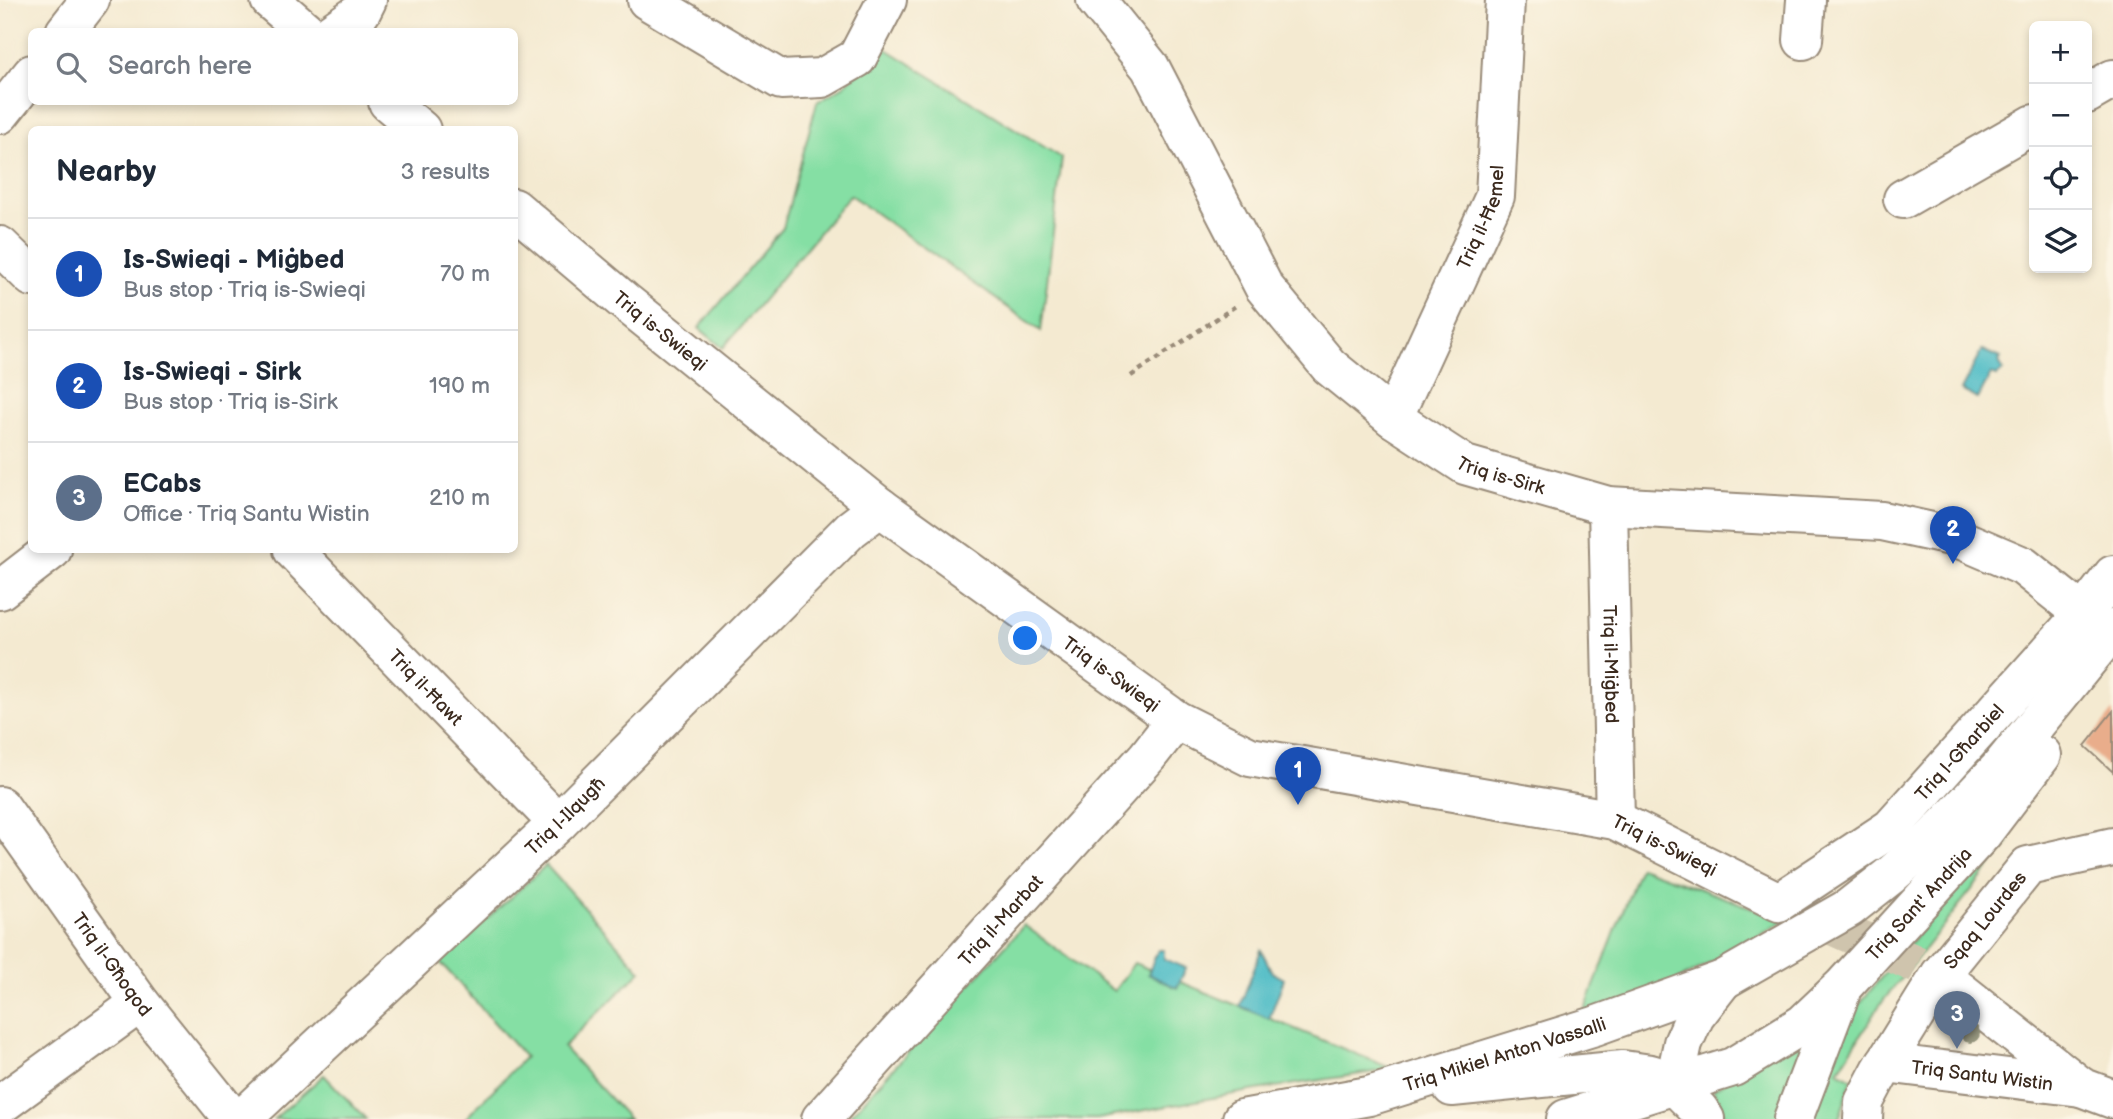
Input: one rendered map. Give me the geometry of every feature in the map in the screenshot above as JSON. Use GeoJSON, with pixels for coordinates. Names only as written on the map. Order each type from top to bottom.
{"type":"FeatureCollection","features":[{"type":"Feature","properties":{"kind":"main road"},"geometry":{"type":"LineString","coordinates":[[68,28],[90,0]]}},
{"type":"Feature","properties":{"kind":"main road"},"geometry":{"type":"LineString","coordinates":[[270,0],[302,28]]}},
{"type":"Feature","properties":{"kind":"main road"},"geometry":{"type":"LineString","coordinates":[[338,28],[361,12],[367,0]]}},
{"type":"Feature","properties":{"kind":"main road"},"geometry":{"type":"LineString","coordinates":[[647,0],[780,80],[821,78],[857,58],[887,0]]}},
{"type":"Feature","properties":{"kind":"main road","name":"Triq is-Sirk"},"geometry":{"type":"LineString","coordinates":[[1096,0],[1150,67],[1264,287],[1329,366],[1393,418],[1465,465],[1608,506],[1882,520],[1955,537],[2022,566],[2104,635]]}},
{"type":"Feature","properties":{"kind":"main road","name":"Triq il-Ħemel"},"geometry":{"type":"LineString","coordinates":[[1393,418],[1495,196],[1505,0]]}},
{"type":"Feature","properties":{"kind":"main road"},"geometry":{"type":"LineString","coordinates":[[1803,40],[1805,0]]}},
{"type":"Feature","properties":{"kind":"main road"},"geometry":{"type":"LineString","coordinates":[[0,114],[28,79]]}},
{"type":"Feature","properties":{"kind":"main road"},"geometry":{"type":"LineString","coordinates":[[2092,91],[2113,79]]}},
{"type":"Feature","properties":{"kind":"main road"},"geometry":{"type":"LineString","coordinates":[[1903,199],[2029,127]]}},
{"type":"Feature","properties":{"kind":"main road","name":"Triq is-Swieqi"},"geometry":{"type":"LineString","coordinates":[[518,211],[624,301],[880,507],[1176,720],[1250,757],[1615,820],[1779,902]]}},
{"type":"Feature","properties":{"kind":"main road"},"geometry":{"type":"LineString","coordinates":[[0,246],[28,273]]}},
{"type":"Feature","properties":{"kind":"main road","name":"Triq il-Miġbed"},"geometry":{"type":"LineString","coordinates":[[1608,506],[1615,820]]}},
{"type":"Feature","properties":{"kind":"main road","name":"Triq l-Ilqugħ"},"geometry":{"type":"LineString","coordinates":[[242,1119],[558,822],[851,529],[880,507]]}},
{"type":"Feature","properties":{"kind":"main road"},"geometry":{"type":"LineString","coordinates":[[0,590],[48,553]]}},
{"type":"Feature","properties":{"kind":"main road","name":"Triq il-Ħawt"},"geometry":{"type":"LineString","coordinates":[[296,553],[558,822]]}},
{"type":"Feature","properties":{"kind":"main road","name":"Triq l-Għarbiel"},"geometry":{"type":"LineString","coordinates":[[1779,902],[1891,828],[2104,635],[2113,575]]}},
{"type":"Feature","properties":{"kind":"main road","name":"Triq Sant' Andrija"},"geometry":{"type":"LineString","coordinates":[[1723,980],[1849,908],[1931,839],[1999,769],[2104,635]]}},
{"type":"Feature","properties":{"kind":"main road","name":"Triq Sant' Andrija"},"geometry":{"type":"LineString","coordinates":[[1674,1102],[1802,1024],[1843,986],[1982,834],[2104,635]]}},
{"type":"Feature","properties":{"kind":"main road","name":"Triq il-Marbat"},"geometry":{"type":"LineString","coordinates":[[821,1119],[1138,768],[1176,720]]}},
{"type":"Feature","properties":{"kind":"main road","name":"Triq il-Għoqod"},"geometry":{"type":"LineString","coordinates":[[0,806],[140,1003],[233,1119]]}},
{"type":"Feature","properties":{"kind":"main road","name":"Sqaq Lourdes"},"geometry":{"type":"LineString","coordinates":[[1863,1119],[1864,1102],[1940,975],[2028,866],[2113,846]]}},
{"type":"Feature","properties":{"kind":"main road","name":"Triq Santu Wistin"},"geometry":{"type":"LineString","coordinates":[[1940,975],[2097,1093]]}},
{"type":"Feature","properties":{"kind":"main road"},"geometry":{"type":"LineString","coordinates":[[1674,1102],[1683,1043],[1691,1025],[1723,980]]}},
{"type":"Feature","properties":{"kind":"main road","name":"Triq Mikiel Anton Vassalli"},"geometry":{"type":"LineString","coordinates":[[1242,1119],[1369,1096],[1595,1026],[1723,980]]}},
{"type":"Feature","properties":{"kind":"main road"},"geometry":{"type":"LineString","coordinates":[[1793,1119],[1843,986]]}},
{"type":"Feature","properties":{"kind":"main road"},"geometry":{"type":"LineString","coordinates":[[0,1105],[140,1003]]}},
{"type":"Feature","properties":{"kind":"main road","name":"Triq Santu Wistin"},"geometry":{"type":"LineString","coordinates":[[1885,1063],[2097,1093]]}},
{"type":"Feature","properties":{"kind":"main road"},"geometry":{"type":"LineString","coordinates":[[1369,1096],[1623,1070],[1651,1074],[1674,1102]]}},
{"type":"Feature","properties":{"kind":"main road"},"geometry":{"type":"LineString","coordinates":[[1566,1119],[1674,1102],[1699,1110],[1705,1119]]}},
{"type":"Feature","properties":{"kind":"path"},"geometry":{"type":"LineString","coordinates":[[1131,376],[1264,287]]}},
{"type":"Feature","properties":{"kind":"green space"},"geometry":{"type":"Polygon","coordinates":[[[885,48],[1062,158],[1041,331],[850,195],[723,348],[699,328],[783,228],[817,102],[841,88],[885,48]]]}},
{"type":"Feature","properties":{"kind":"green space"},"geometry":{"type":"Polygon","coordinates":[[[1999,836],[2009,843],[1879,1006],[1838,1071],[1852,1079],[1839,1119],[1811,1119],[1817,1083],[1859,1004],[1999,836]]]}},
{"type":"Feature","properties":{"kind":"green space"},"geometry":{"type":"Polygon","coordinates":[[[546,865],[641,971],[563,1047],[629,1119],[465,1119],[525,1057],[440,962],[546,865]]]}},
{"type":"Feature","properties":{"kind":"green space"},"geometry":{"type":"Polygon","coordinates":[[[1640,867],[1786,920],[1661,989],[1582,1017],[1640,867]]]}},
{"type":"Feature","properties":{"kind":"green space"},"geometry":{"type":"Polygon","coordinates":[[[1024,925],[1114,991],[1134,963],[1393,1069],[1256,1090],[1097,1119],[847,1119],[1024,925]]]}},
{"type":"Feature","properties":{"kind":"green space"},"geometry":{"type":"Polygon","coordinates":[[[1824,1017],[1780,1119],[1726,1119],[1713,1090],[1824,1017]]]}},
{"type":"Feature","properties":{"kind":"green space"},"geometry":{"type":"Polygon","coordinates":[[[324,1075],[366,1119],[274,1119],[324,1075]]]}},
{"type":"Feature","properties":{"kind":"water"},"geometry":{"type":"Polygon","coordinates":[[[1982,350],[2000,358],[2003,371],[1996,376],[1991,374],[1978,399],[1961,390],[1982,350]]]}},
{"type":"Feature","properties":{"kind":"water"},"geometry":{"type":"Polygon","coordinates":[[[1158,950],[1164,950],[1164,959],[1186,968],[1177,988],[1148,974],[1158,950]]]}},
{"type":"Feature","properties":{"kind":"water"},"geometry":{"type":"Polygon","coordinates":[[[1261,950],[1272,972],[1284,979],[1269,1019],[1240,1006],[1261,950]]]}},
{"type":"Feature","properties":{"kind":"building"},"geometry":{"type":"Polygon","coordinates":[[[2113,711],[2113,772],[2085,746],[2113,711]]]}},
{"type":"Feature","properties":{"kind":"tunnel"},"geometry":{"type":"LineString","coordinates":[[1779,902],[1940,975]]}},
{"type":"Feature","properties":{"kind":"place","name":"Is-Swieqi - Sirk"},"geometry":{"type":"Point","coordinates":[1953,564]}},
{"type":"Feature","properties":{"kind":"place","name":"Is-Swieqi - Miġbed"},"geometry":{"type":"Point","coordinates":[1298,805]}},
{"type":"Feature","properties":{"kind":"place","name":"ECabs"},"geometry":{"type":"Point","coordinates":[1957,1049]}}]}
